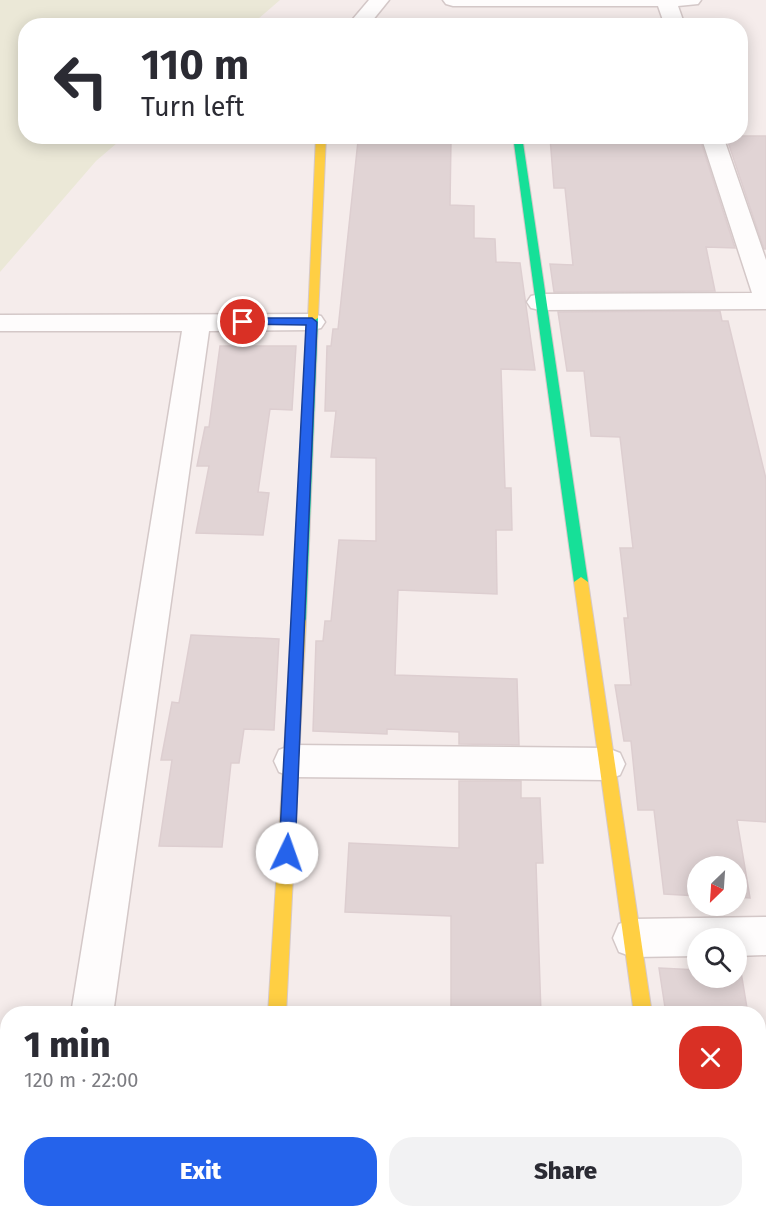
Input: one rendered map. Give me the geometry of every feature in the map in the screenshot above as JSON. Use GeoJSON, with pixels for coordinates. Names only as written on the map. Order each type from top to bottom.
{"type":"FeatureCollection","features":[{"type":"Feature","properties":{"kind":"street"},"geometry":{"type":"LineString","coordinates":[[364,18],[379,0]]}},
{"type":"Feature","properties":{"kind":"street"},"geometry":{"type":"LineString","coordinates":[[453,0],[500,9],[691,0]]}},
{"type":"Feature","properties":{"kind":"street"},"geometry":{"type":"LineString","coordinates":[[666,0],[672,18]]}},
{"type":"Feature","properties":{"kind":"street"},"geometry":{"type":"LineString","coordinates":[[277,1006],[292,761],[321,144]]}},
{"type":"Feature","properties":{"kind":"street"},"geometry":{"type":"LineString","coordinates":[[518,144],[643,1006]]}},
{"type":"Feature","properties":{"kind":"street"},"geometry":{"type":"LineString","coordinates":[[540,302],[766,299],[715,144]]}},
{"type":"Feature","properties":{"kind":"street"},"geometry":{"type":"LineString","coordinates":[[93,1006],[197,322]]}},
{"type":"Feature","properties":{"kind":"street"},"geometry":{"type":"LineString","coordinates":[[0,323],[312,322]]}},
{"type":"Feature","properties":{"kind":"street"},"geometry":{"type":"LineString","coordinates":[[292,761],[607,764]]}},
{"type":"Feature","properties":{"kind":"street"},"geometry":{"type":"LineString","coordinates":[[633,938],[766,936]]}},
{"type":"Feature","properties":{"kind":"shaded area"},"geometry":{"type":"Polygon","coordinates":[[[0,0],[280,0],[259,18],[18,18],[18,144],[116,144],[96,161],[0,272],[0,0]]]}},
{"type":"Feature","properties":{"kind":"building"},"geometry":{"type":"Polygon","coordinates":[[[748,136],[766,136],[766,249],[764,249],[729,144],[748,144],[748,136]]]}},
{"type":"Feature","properties":{"kind":"building"},"geometry":{"type":"Polygon","coordinates":[[[358,144],[451,144],[450,205],[474,206],[474,238],[495,239],[496,262],[520,263],[535,370],[501,369],[505,488],[511,488],[512,530],[496,530],[497,594],[398,590],[395,675],[517,679],[519,745],[459,744],[459,732],[387,729],[387,734],[313,731],[316,641],[323,641],[325,621],[331,621],[339,540],[376,541],[376,458],[331,457],[336,411],[325,411],[327,346],[331,346],[333,329],[338,329],[358,144]]]}},
{"type":"Feature","properties":{"kind":"building"},"geometry":{"type":"Polygon","coordinates":[[[551,144],[702,144],[735,248],[706,247],[715,291],[554,292],[550,264],[573,265],[565,188],[554,188],[551,144]]]}},
{"type":"Feature","properties":{"kind":"building"},"geometry":{"type":"Polygon","coordinates":[[[720,311],[722,321],[728,321],[766,479],[766,822],[737,820],[743,856],[687,856],[687,895],[664,894],[654,810],[638,810],[631,741],[624,741],[615,685],[631,685],[624,618],[628,618],[620,548],[633,548],[620,437],[591,436],[584,371],[567,371],[558,312],[720,311]]]}},
{"type":"Feature","properties":{"kind":"building"},"geometry":{"type":"Polygon","coordinates":[[[220,346],[296,346],[292,410],[270,409],[258,492],[269,493],[263,535],[196,533],[209,466],[197,466],[205,427],[209,427],[220,346]]]}},
{"type":"Feature","properties":{"kind":"building"},"geometry":{"type":"Polygon","coordinates":[[[191,635],[279,639],[274,730],[244,729],[239,763],[231,763],[222,847],[159,846],[172,760],[161,760],[172,702],[179,703],[191,635]]]}},
{"type":"Feature","properties":{"kind":"building"},"geometry":{"type":"Polygon","coordinates":[[[459,781],[521,781],[521,798],[540,798],[543,863],[536,863],[541,1006],[451,1006],[451,916],[345,912],[349,843],[459,848],[459,781]]]}},
{"type":"Feature","properties":{"kind":"building"},"geometry":{"type":"Polygon","coordinates":[[[747,880],[750,898],[747,898],[747,880]]]}},
{"type":"Feature","properties":{"kind":"building"},"geometry":{"type":"Polygon","coordinates":[[[659,968],[687,969],[687,988],[744,988],[747,1006],[665,1006],[659,968]]]}},
{"type":"Feature","properties":{"kind":"traffic: fast"},"geometry":{"type":"LineString","coordinates":[[518,144],[581,582]]}},
{"type":"Feature","properties":{"kind":"traffic: fast"},"geometry":{"type":"LineString","coordinates":[[299,621],[313,318]]}},
{"type":"Feature","properties":{"kind":"traffic: slow"},"geometry":{"type":"LineString","coordinates":[[313,318],[321,144]]}},
{"type":"Feature","properties":{"kind":"traffic: slow"},"geometry":{"type":"LineString","coordinates":[[581,582],[642,1006]]}},
{"type":"Feature","properties":{"kind":"traffic: slow"},"geometry":{"type":"LineString","coordinates":[[277,1006],[299,621]]}},
{"type":"Feature","properties":{"kind":"route"},"geometry":{"type":"LineString","coordinates":[[243,322],[312,322],[287,853]]}}]}
